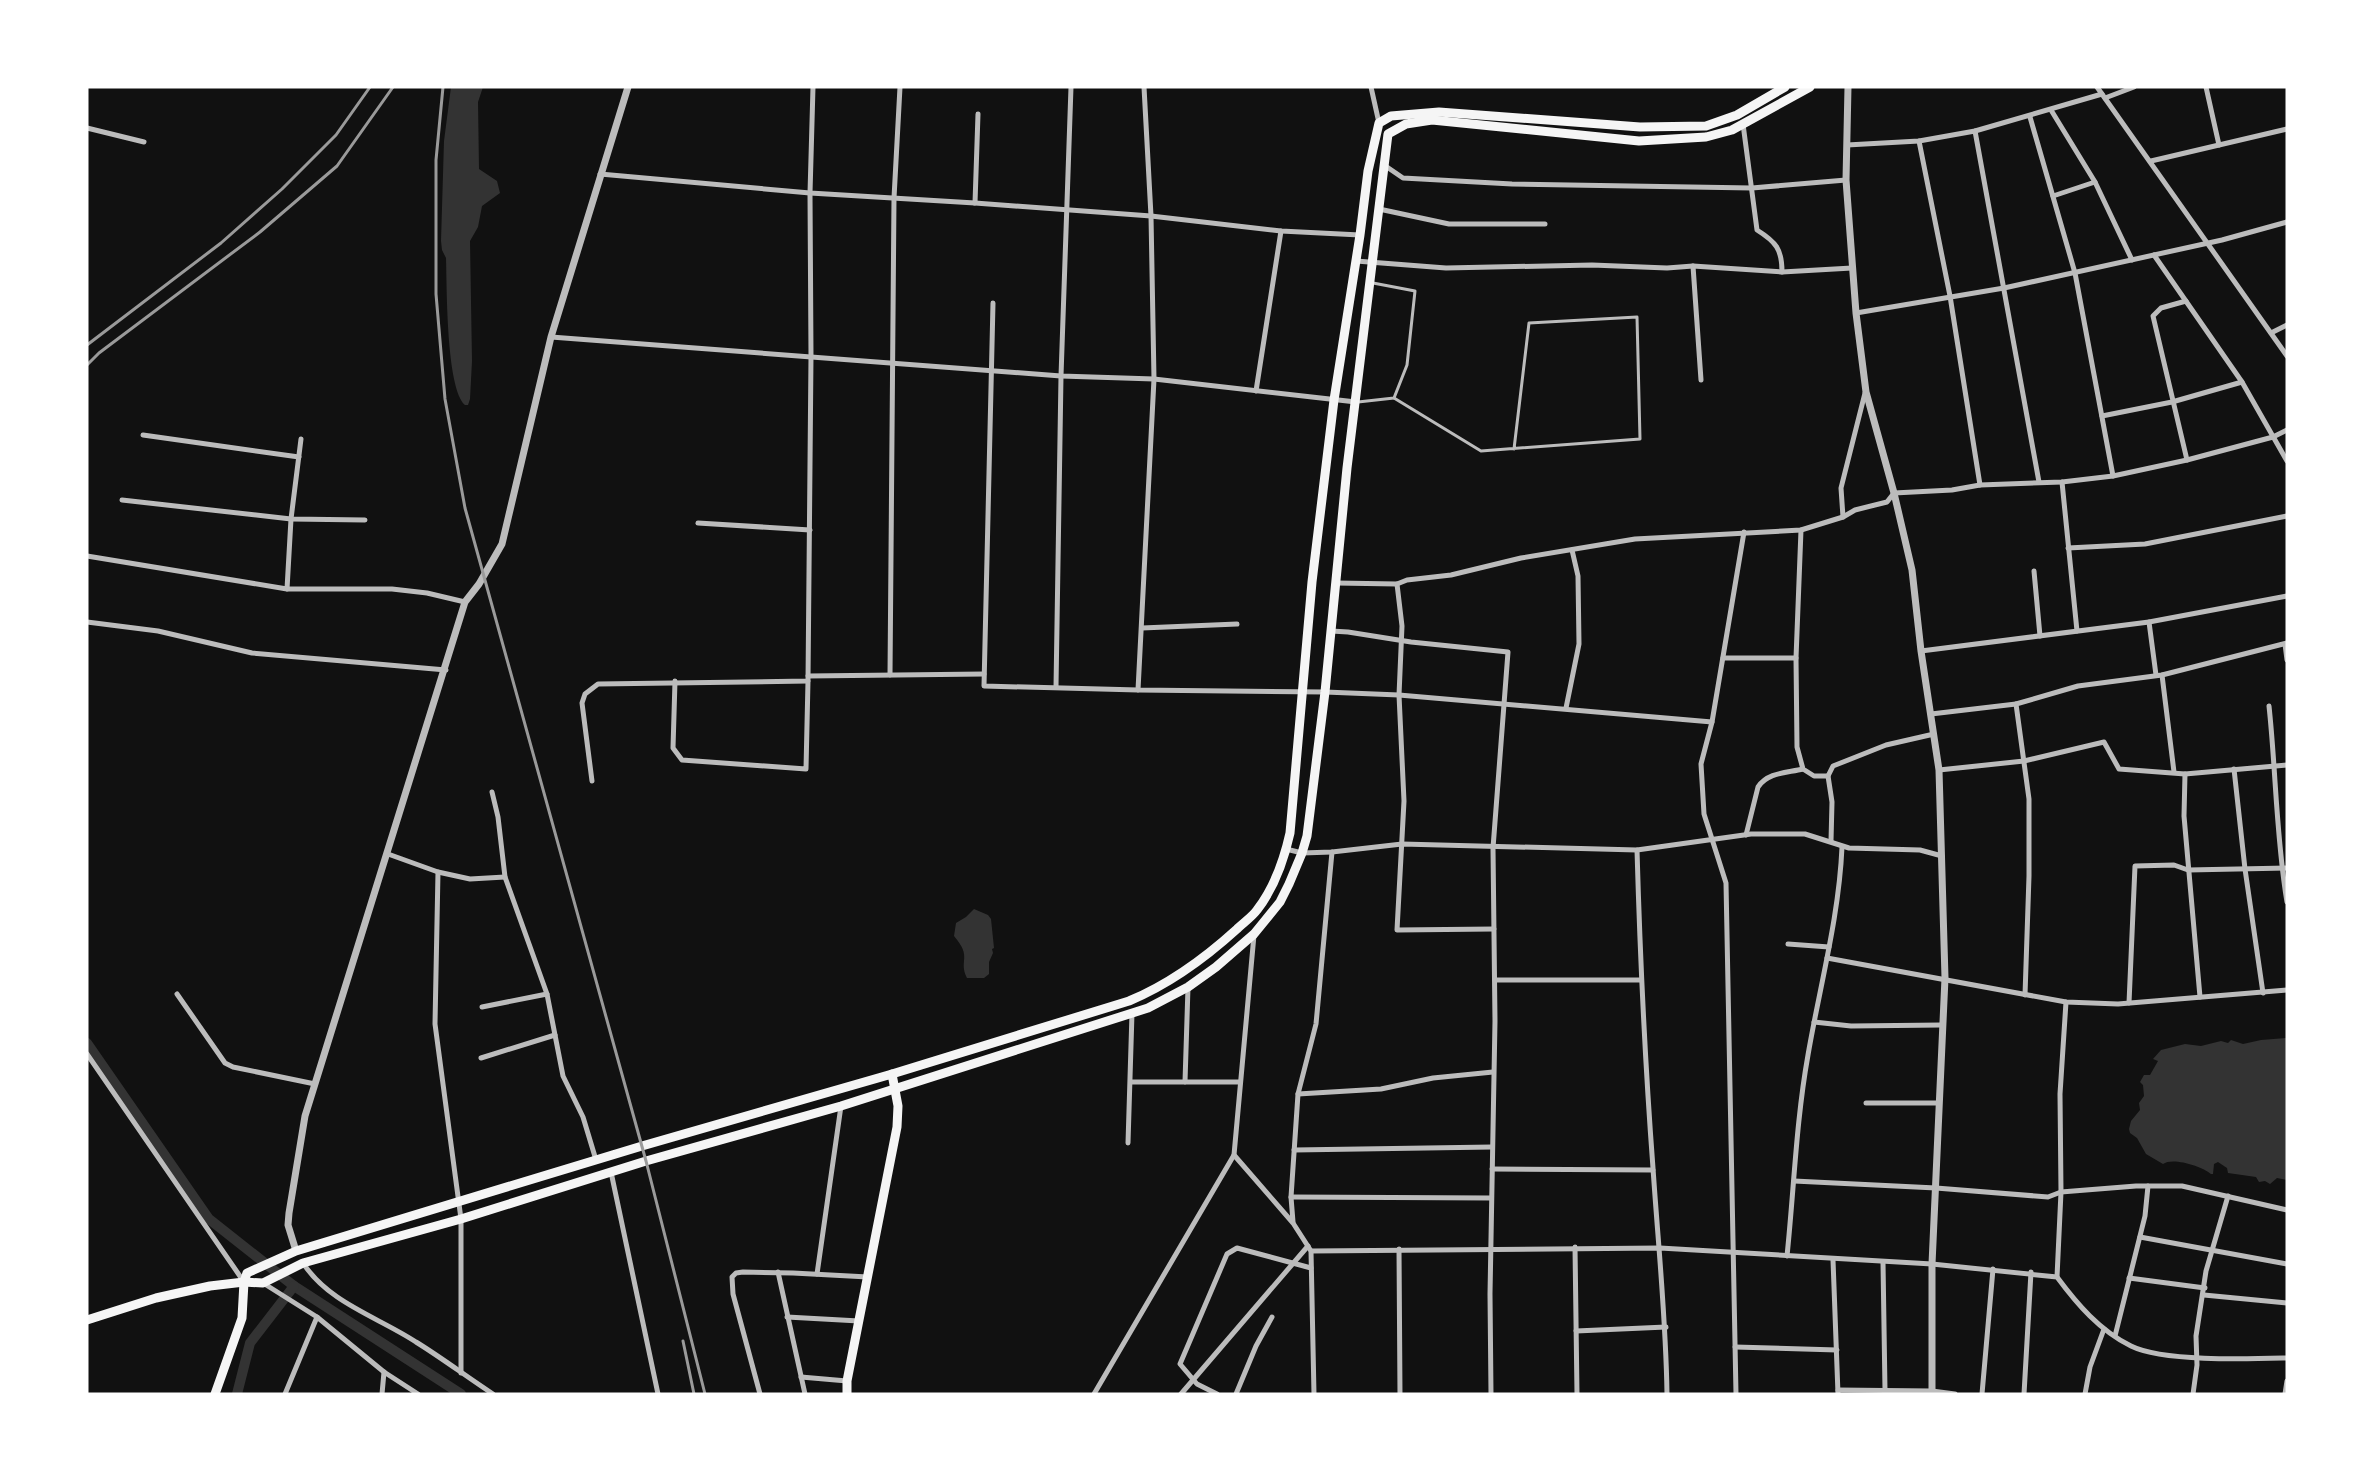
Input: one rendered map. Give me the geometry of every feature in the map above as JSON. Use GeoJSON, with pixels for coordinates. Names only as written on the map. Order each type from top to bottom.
{"type":"FeatureCollection","features":[{"type":"Feature","properties":{"kind":"highway"},"geometry":{"type":"LineString","coordinates":[[215,1394],[242,1318],[244,1282],[247,1272],[296,1251],[1129,1001],[1159,988],[1209,954],[1256,912],[1267,895],[1286,849],[1290,833],[1312,582],[1334,400],[1368,171],[1379,123],[1391,116],[1439,112],[1640,127],[1706,126],[1737,115],[1785,87]]}},
{"type":"Feature","properties":{"kind":"highway"},"geometry":{"type":"LineString","coordinates":[[87,1320],[156,1298],[210,1286],[268,1281],[303,1263],[461,1219],[611,1172],[896,1089],[1132,1013],[1188,987],[1216,967],[1254,934],[1280,902],[1302,853],[1307,836],[1325,692],[1347,468],[1388,134],[1406,124],[1432,120],[1639,141],[1713,136],[1743,124],[1810,87]]}},
{"type":"Feature","properties":{"kind":"highway"},"geometry":{"type":"LineString","coordinates":[[847,1394],[847,1381],[897,1127],[896,1089],[892,1074]]}},
{"type":"Feature","properties":{"kind":"street"},"geometry":{"type":"LineString","coordinates":[[296,1251],[288,1225],[305,1116],[446,670],[465,602],[480,584],[502,544],[551,337],[628,87]]}},
{"type":"Feature","properties":{"kind":"street"},"geometry":{"type":"LineString","coordinates":[[675,681],[673,748],[682,760],[806,769],[810,530],[810,193],[813,87]]}},
{"type":"Feature","properties":{"kind":"street"},"geometry":{"type":"LineString","coordinates":[[890,675],[894,198],[900,87]]}},
{"type":"Feature","properties":{"kind":"street"},"geometry":{"type":"LineString","coordinates":[[1056,687],[1060,376],[1071,87]]}},
{"type":"Feature","properties":{"kind":"street"},"geometry":{"type":"LineString","coordinates":[[1138,690],[1154,379],[1151,216],[1144,87]]}},
{"type":"Feature","properties":{"kind":"street"},"geometry":{"type":"LineString","coordinates":[[1371,87],[1379,123]]}},
{"type":"Feature","properties":{"kind":"street"},"geometry":{"type":"LineString","coordinates":[[1848,87],[1846,180],[1856,313],[1866,392],[1894,493],[1912,570],[1921,651],[1939,770],[1944,978],[1932,1264],[1932,1393]]}},
{"type":"Feature","properties":{"kind":"street"},"geometry":{"type":"LineString","coordinates":[[2097,87],[2287,356]]}},
{"type":"Feature","properties":{"kind":"street"},"geometry":{"type":"LineString","coordinates":[[1847,145],[1919,141],[1975,131],[2134,87]]}},
{"type":"Feature","properties":{"kind":"street"},"geometry":{"type":"LineString","coordinates":[[2206,87],[2219,145]]}},
{"type":"Feature","properties":{"kind":"street"},"geometry":{"type":"LineString","coordinates":[[2051,110],[2095,182],[2132,260]]}},
{"type":"Feature","properties":{"kind":"street"},"geometry":{"type":"LineString","coordinates":[[975,203],[978,114]]}},
{"type":"Feature","properties":{"kind":"street"},"geometry":{"type":"LineString","coordinates":[[2030,117],[2075,273],[2113,476]]}},
{"type":"Feature","properties":{"kind":"street"},"geometry":{"type":"LineString","coordinates":[[1743,124],[1757,230],[1775,243],[1782,258],[1782,272]]}},
{"type":"Feature","properties":{"kind":"street"},"geometry":{"type":"LineString","coordinates":[[87,128],[144,142]]}},
{"type":"Feature","properties":{"kind":"street"},"geometry":{"type":"LineString","coordinates":[[2151,161],[2287,129]]}},
{"type":"Feature","properties":{"kind":"street"},"geometry":{"type":"LineString","coordinates":[[1975,131],[2039,482]]}},
{"type":"Feature","properties":{"kind":"street"},"geometry":{"type":"LineString","coordinates":[[1919,141],[1950,296],[1980,485]]}},
{"type":"Feature","properties":{"kind":"street"},"geometry":{"type":"LineString","coordinates":[[1384,165],[1402,178],[1512,184],[1752,188],[1846,180]]}},
{"type":"Feature","properties":{"kind":"street"},"geometry":{"type":"LineString","coordinates":[[600,174],[810,193],[1151,216],[1281,231],[1360,235]]}},
{"type":"Feature","properties":{"kind":"street"},"geometry":{"type":"LineString","coordinates":[[2053,196],[2095,182]]}},
{"type":"Feature","properties":{"kind":"street"},"geometry":{"type":"LineString","coordinates":[[1379,209],[1449,224],[1545,224]]}},
{"type":"Feature","properties":{"kind":"street"},"geometry":{"type":"LineString","coordinates":[[1856,313],[2004,288],[2208,243],[2287,222]]}},
{"type":"Feature","properties":{"kind":"street"},"geometry":{"type":"LineString","coordinates":[[1256,391],[1281,231]]}},
{"type":"Feature","properties":{"kind":"street"},"geometry":{"type":"LineString","coordinates":[[2154,255],[2242,382],[2287,461]]}},
{"type":"Feature","properties":{"kind":"street"},"geometry":{"type":"LineString","coordinates":[[1356,261],[1446,268],[1581,265],[1667,268],[1693,266],[1782,272],[1852,268]]}},
{"type":"Feature","properties":{"kind":"street"},"geometry":{"type":"LineString","coordinates":[[1693,266],[1701,380]]}},
{"type":"Feature","properties":{"kind":"street"},"geometry":{"type":"LineString","coordinates":[[2186,301],[2161,308],[2153,316],[2187,460]]}},
{"type":"Feature","properties":{"kind":"street"},"geometry":{"type":"LineString","coordinates":[[993,303],[984,686],[1302,691],[1399,695],[1712,722]]}},
{"type":"Feature","properties":{"kind":"street"},"geometry":{"type":"LineString","coordinates":[[2271,333],[2287,325]]}},
{"type":"Feature","properties":{"kind":"street"},"geometry":{"type":"LineString","coordinates":[[551,337],[1060,376],[1154,379],[1356,402]]}},
{"type":"Feature","properties":{"kind":"street"},"geometry":{"type":"LineString","coordinates":[[2102,416],[2172,402],[2242,382]]}},
{"type":"Feature","properties":{"kind":"street"},"geometry":{"type":"LineString","coordinates":[[1843,517],[1841,488],[1866,392]]}},
{"type":"Feature","properties":{"kind":"street"},"geometry":{"type":"LineString","coordinates":[[1336,583],[1397,584],[1407,580],[1451,575],[1521,558],[1635,539],[1801,530],[1843,517],[1855,510],[1887,502],[1894,493],[1952,490],[1980,485],[2062,482],[2113,476],[2187,460],[2273,437],[2287,430]]}},
{"type":"Feature","properties":{"kind":"street"},"geometry":{"type":"LineString","coordinates":[[143,435],[299,457]]}},
{"type":"Feature","properties":{"kind":"street"},"geometry":{"type":"LineString","coordinates":[[288,589],[291,519],[301,440]]}},
{"type":"Feature","properties":{"kind":"street"},"geometry":{"type":"LineString","coordinates":[[2062,482],[2077,631]]}},
{"type":"Feature","properties":{"kind":"street"},"geometry":{"type":"LineString","coordinates":[[122,500],[291,519],[365,520]]}},
{"type":"Feature","properties":{"kind":"street"},"geometry":{"type":"LineString","coordinates":[[2068,548],[2145,544],[2287,516]]}},
{"type":"Feature","properties":{"kind":"street"},"geometry":{"type":"LineString","coordinates":[[698,523],[810,530]]}},
{"type":"Feature","properties":{"kind":"street"},"geometry":{"type":"LineString","coordinates":[[1801,530],[1796,658],[1797,747],[1803,770]]}},
{"type":"Feature","properties":{"kind":"street"},"geometry":{"type":"LineString","coordinates":[[1736,1394],[1726,883],[1710,839],[1704,814],[1701,764],[1712,722],[1744,532]]}},
{"type":"Feature","properties":{"kind":"street"},"geometry":{"type":"LineString","coordinates":[[1566,708],[1579,644],[1578,576],[1572,550]]}},
{"type":"Feature","properties":{"kind":"street"},"geometry":{"type":"LineString","coordinates":[[87,556],[288,589],[392,589],[427,593],[465,602]]}},
{"type":"Feature","properties":{"kind":"street"},"geometry":{"type":"LineString","coordinates":[[2034,572],[2040,636]]}},
{"type":"Feature","properties":{"kind":"street"},"geometry":{"type":"LineString","coordinates":[[1397,584],[1402,626],[1399,695],[1404,801],[1397,930],[1494,929]]}},
{"type":"Feature","properties":{"kind":"street"},"geometry":{"type":"LineString","coordinates":[[1921,651],[2149,622],[2287,596]]}},
{"type":"Feature","properties":{"kind":"street"},"geometry":{"type":"LineString","coordinates":[[87,622],[158,631],[252,653],[446,670]]}},
{"type":"Feature","properties":{"kind":"street"},"geometry":{"type":"LineString","coordinates":[[2149,622],[2174,772]]}},
{"type":"Feature","properties":{"kind":"street"},"geometry":{"type":"LineString","coordinates":[[1142,628],[1237,624]]}},
{"type":"Feature","properties":{"kind":"street"},"geometry":{"type":"LineString","coordinates":[[1331,631],[1508,652],[1493,848],[1495,980],[1490,1248],[1491,1394]]}},
{"type":"Feature","properties":{"kind":"street"},"geometry":{"type":"LineString","coordinates":[[1931,714],[2016,704],[2078,686],[2159,675],[2286,643],[2287,660]]}},
{"type":"Feature","properties":{"kind":"street"},"geometry":{"type":"LineString","coordinates":[[1723,658],[1796,658]]}},
{"type":"Feature","properties":{"kind":"street"},"geometry":{"type":"LineString","coordinates":[[592,781],[582,703],[585,694],[598,684],[984,674]]}},
{"type":"Feature","properties":{"kind":"street"},"geometry":{"type":"LineString","coordinates":[[2016,704],[2029,799],[2025,995]]}},
{"type":"Feature","properties":{"kind":"street"},"geometry":{"type":"LineString","coordinates":[[2269,705],[2287,902]]}},
{"type":"Feature","properties":{"kind":"street"},"geometry":{"type":"LineString","coordinates":[[1831,841],[1832,802],[1828,776],[1833,766],[1886,745],[1934,734]]}},
{"type":"Feature","properties":{"kind":"street"},"geometry":{"type":"LineString","coordinates":[[1939,770],[2024,761],[2104,742],[2119,769],[2184,774],[2287,765]]}},
{"type":"Feature","properties":{"kind":"street"},"geometry":{"type":"LineString","coordinates":[[2234,769],[2245,869],[2263,993]]}},
{"type":"Feature","properties":{"kind":"street"},"geometry":{"type":"LineString","coordinates":[[1746,835],[1758,787],[1762,781],[1772,775],[1803,770],[1814,776],[1828,776]]}},
{"type":"Feature","properties":{"kind":"street"},"geometry":{"type":"LineString","coordinates":[[2184,774],[2184,816],[2200,997]]}},
{"type":"Feature","properties":{"kind":"street"},"geometry":{"type":"LineString","coordinates":[[492,792],[498,817],[506,877],[547,994],[563,1076],[583,1117],[596,1160]]}},
{"type":"Feature","properties":{"kind":"street"},"geometry":{"type":"LineString","coordinates":[[1286,849],[1302,853],[1332,852],[1402,844],[1636,850],[1746,835],[1805,834],[1831,841],[1842,847],[1920,850],[1942,856]]}},
{"type":"Feature","properties":{"kind":"street"},"geometry":{"type":"LineString","coordinates":[[1787,1256],[1797,1125],[1814,1022],[1836,915],[1842,847]]}},
{"type":"Feature","properties":{"kind":"street"},"geometry":{"type":"LineString","coordinates":[[1636,850],[1641,980],[1666,1327],[1667,1394]]}},
{"type":"Feature","properties":{"kind":"street"},"geometry":{"type":"LineString","coordinates":[[1293,1223],[1291,1197],[1298,1094],[1316,1024],[1332,852]]}},
{"type":"Feature","properties":{"kind":"street"},"geometry":{"type":"LineString","coordinates":[[388,854],[438,872],[470,879],[506,877]]}},
{"type":"Feature","properties":{"kind":"street"},"geometry":{"type":"LineString","coordinates":[[2129,1003],[2135,866],[2174,866],[2188,870],[2284,869]]}},
{"type":"Feature","properties":{"kind":"street"},"geometry":{"type":"LineString","coordinates":[[438,872],[435,1024],[461,1219],[461,1373]]}},
{"type":"Feature","properties":{"kind":"street"},"geometry":{"type":"LineString","coordinates":[[1094,1394],[1234,1155],[1254,934]]}},
{"type":"Feature","properties":{"kind":"street"},"geometry":{"type":"LineString","coordinates":[[1788,944],[1829,948]]}},
{"type":"Feature","properties":{"kind":"street"},"geometry":{"type":"LineString","coordinates":[[1827,957],[2066,1002],[2129,1003],[2287,990]]}},
{"type":"Feature","properties":{"kind":"street"},"geometry":{"type":"LineString","coordinates":[[1495,980],[1641,980]]}},
{"type":"Feature","properties":{"kind":"street"},"geometry":{"type":"LineString","coordinates":[[1185,1082],[1188,987]]}},
{"type":"Feature","properties":{"kind":"street"},"geometry":{"type":"LineString","coordinates":[[177,994],[225,1063],[233,1067],[315,1084]]}},
{"type":"Feature","properties":{"kind":"street"},"geometry":{"type":"LineString","coordinates":[[482,1007],[547,994]]}},
{"type":"Feature","properties":{"kind":"street"},"geometry":{"type":"LineString","coordinates":[[2066,1002],[2060,1094],[2061,1192],[2057,1277],[2073,1298],[2104,1329],[2132,1347],[2159,1353],[2195,1356],[2242,1359],[2287,1358]]}},
{"type":"Feature","properties":{"kind":"street"},"geometry":{"type":"LineString","coordinates":[[1128,1143],[1132,1013]]}},
{"type":"Feature","properties":{"kind":"street"},"geometry":{"type":"LineString","coordinates":[[1814,1022],[1851,1026],[1941,1025]]}},
{"type":"Feature","properties":{"kind":"street"},"geometry":{"type":"LineString","coordinates":[[481,1058],[555,1035]]}},
{"type":"Feature","properties":{"kind":"street"},"geometry":{"type":"LineString","coordinates":[[87,1054],[244,1282]]}},
{"type":"Feature","properties":{"kind":"street"},"geometry":{"type":"LineString","coordinates":[[1298,1094],[1381,1089],[1433,1078],[1493,1072]]}},
{"type":"Feature","properties":{"kind":"street"},"geometry":{"type":"LineString","coordinates":[[1131,1082],[1240,1082]]}},
{"type":"Feature","properties":{"kind":"street"},"geometry":{"type":"LineString","coordinates":[[1866,1103],[1939,1103]]}},
{"type":"Feature","properties":{"kind":"street"},"geometry":{"type":"LineString","coordinates":[[817,1274],[841,1106]]}},
{"type":"Feature","properties":{"kind":"street"},"geometry":{"type":"LineString","coordinates":[[1294,1150],[1492,1147]]}},
{"type":"Feature","properties":{"kind":"street"},"geometry":{"type":"LineString","coordinates":[[1234,1155],[1293,1223],[1309,1248],[1314,1394]]}},
{"type":"Feature","properties":{"kind":"street"},"geometry":{"type":"LineString","coordinates":[[1492,1169],[1653,1170]]}},
{"type":"Feature","properties":{"kind":"street"},"geometry":{"type":"LineString","coordinates":[[611,1172],[658,1394]]}},
{"type":"Feature","properties":{"kind":"street"},"geometry":{"type":"LineString","coordinates":[[1794,1181],[1936,1188],[2048,1197],[2061,1192],[2182,1186],[2287,1210]]}},
{"type":"Feature","properties":{"kind":"street"},"geometry":{"type":"LineString","coordinates":[[2115,1336],[2145,1216],[2148,1186]]}},
{"type":"Feature","properties":{"kind":"street"},"geometry":{"type":"LineString","coordinates":[[2193,1394],[2197,1365],[2196,1336],[2212,1250],[2229,1196]]}},
{"type":"Feature","properties":{"kind":"street"},"geometry":{"type":"LineString","coordinates":[[1291,1197],[1491,1198]]}},
{"type":"Feature","properties":{"kind":"street"},"geometry":{"type":"LineString","coordinates":[[2140,1237],[2287,1264]]}},
{"type":"Feature","properties":{"kind":"street"},"geometry":{"type":"LineString","coordinates":[[1575,1247],[1577,1394]]}},
{"type":"Feature","properties":{"kind":"street"},"geometry":{"type":"LineString","coordinates":[[1217,1394],[1197,1384],[1180,1364],[1227,1254],[1237,1248],[1311,1268]]}},
{"type":"Feature","properties":{"kind":"street"},"geometry":{"type":"LineString","coordinates":[[1181,1394],[1293,1263],[1309,1248],[1660,1248],[1833,1260],[1932,1264],[2031,1272],[2057,1277]]}},
{"type":"Feature","properties":{"kind":"street"},"geometry":{"type":"LineString","coordinates":[[1399,1249],[1400,1394]]}},
{"type":"Feature","properties":{"kind":"street"},"geometry":{"type":"LineString","coordinates":[[1833,1260],[1838,1392],[1885,1390],[1955,1394]]}},
{"type":"Feature","properties":{"kind":"street"},"geometry":{"type":"LineString","coordinates":[[1883,1262],[1885,1390]]}},
{"type":"Feature","properties":{"kind":"street"},"geometry":{"type":"LineString","coordinates":[[303,1263],[319,1282],[344,1302],[416,1341],[493,1394]]}},
{"type":"Feature","properties":{"kind":"street"},"geometry":{"type":"LineString","coordinates":[[1982,1394],[1993,1269]]}},
{"type":"Feature","properties":{"kind":"street"},"geometry":{"type":"LineString","coordinates":[[760,1394],[733,1294],[732,1277],[743,1272],[778,1272],[868,1277]]}},
{"type":"Feature","properties":{"kind":"street"},"geometry":{"type":"LineString","coordinates":[[778,1272],[805,1394]]}},
{"type":"Feature","properties":{"kind":"street"},"geometry":{"type":"LineString","coordinates":[[2024,1394],[2031,1272]]}},
{"type":"Feature","properties":{"kind":"street"},"geometry":{"type":"LineString","coordinates":[[2129,1278],[2205,1288]]}},
{"type":"Feature","properties":{"kind":"street"},"geometry":{"type":"LineString","coordinates":[[268,1281],[272,1291],[317,1317],[384,1372],[418,1394]]}},
{"type":"Feature","properties":{"kind":"street"},"geometry":{"type":"LineString","coordinates":[[2204,1295],[2287,1303]]}},
{"type":"Feature","properties":{"kind":"street"},"geometry":{"type":"LineString","coordinates":[[285,1394],[317,1317]]}},
{"type":"Feature","properties":{"kind":"street"},"geometry":{"type":"LineString","coordinates":[[787,1317],[859,1321]]}},
{"type":"Feature","properties":{"kind":"street"},"geometry":{"type":"LineString","coordinates":[[1236,1394],[1256,1346],[1272,1317]]}},
{"type":"Feature","properties":{"kind":"street"},"geometry":{"type":"LineString","coordinates":[[1576,1331],[1666,1327]]}},
{"type":"Feature","properties":{"kind":"street"},"geometry":{"type":"LineString","coordinates":[[2085,1394],[2090,1367],[2104,1329]]}},
{"type":"Feature","properties":{"kind":"street"},"geometry":{"type":"LineString","coordinates":[[1735,1347],[1836,1350]]}},
{"type":"Feature","properties":{"kind":"street"},"geometry":{"type":"LineString","coordinates":[[382,1394],[384,1372]]}},
{"type":"Feature","properties":{"kind":"street"},"geometry":{"type":"LineString","coordinates":[[801,1377],[847,1381]]}},
{"type":"Feature","properties":{"kind":"street"},"geometry":{"type":"LineString","coordinates":[[2285,1394],[2287,1381]]}},
{"type":"Feature","properties":{"kind":"lane"},"geometry":{"type":"LineString","coordinates":[[1370,282],[1415,291],[1407,365],[1394,398]]}},
{"type":"Feature","properties":{"kind":"lane"},"geometry":{"type":"LineString","coordinates":[[1356,402],[1394,398],[1481,451],[1514,449],[1640,439],[1637,317],[1529,323],[1514,449]]}},
{"type":"Feature","properties":{"kind":"shaded area"},"geometry":{"type":"Polygon","coordinates":[[[451,87],[483,87],[478,102],[479,169],[497,181],[500,193],[482,206],[478,227],[470,241],[472,361],[468,405],[465,405],[459,395],[454,379],[447,312],[446,258],[441,241],[444,141],[451,87]]]}},
{"type":"Feature","properties":{"kind":"shaded area"},"geometry":{"type":"Polygon","coordinates":[[[974,909],[988,915],[991,919],[994,948],[989,962],[989,974],[984,978],[967,978],[963,949],[954,936],[956,923],[974,909]]]}},
{"type":"Feature","properties":{"kind":"shaded area"},"geometry":{"type":"Polygon","coordinates":[[[2286,1038],[2287,1180],[2277,1178],[2270,1184],[2265,1181],[2259,1182],[2256,1177],[2228,1173],[2227,1168],[2218,1162],[2214,1164],[2213,1174],[2187,1163],[2173,1161],[2163,1164],[2146,1154],[2137,1138],[2130,1133],[2131,1121],[2140,1110],[2139,1103],[2144,1096],[2143,1085],[2140,1082],[2144,1075],[2150,1075],[2158,1061],[2153,1059],[2161,1050],[2185,1044],[2201,1046],[2221,1041],[2228,1043],[2231,1040],[2243,1044],[2286,1038]]]}},
{"type":"Feature","properties":{"kind":"waterway"},"geometry":{"type":"LineString","coordinates":[[87,1043],[209,1219],[294,1286],[461,1394]]}},
{"type":"Feature","properties":{"kind":"waterway"},"geometry":{"type":"LineString","coordinates":[[237,1394],[250,1343],[294,1286]]}},
{"type":"Feature","properties":{"kind":"railway"},"geometry":{"type":"LineString","coordinates":[[87,345],[221,243],[282,189],[336,135],[370,87]]}},
{"type":"Feature","properties":{"kind":"railway"},"geometry":{"type":"LineString","coordinates":[[87,365],[99,353],[260,232],[337,166],[393,87]]}},
{"type":"Feature","properties":{"kind":"railway"},"geometry":{"type":"LineString","coordinates":[[443,87],[436,160],[436,294],[445,399],[465,508],[646,1161],[705,1394]]}},
{"type":"Feature","properties":{"kind":"railway"},"geometry":{"type":"LineString","coordinates":[[683,1341],[694,1394]]}}]}
